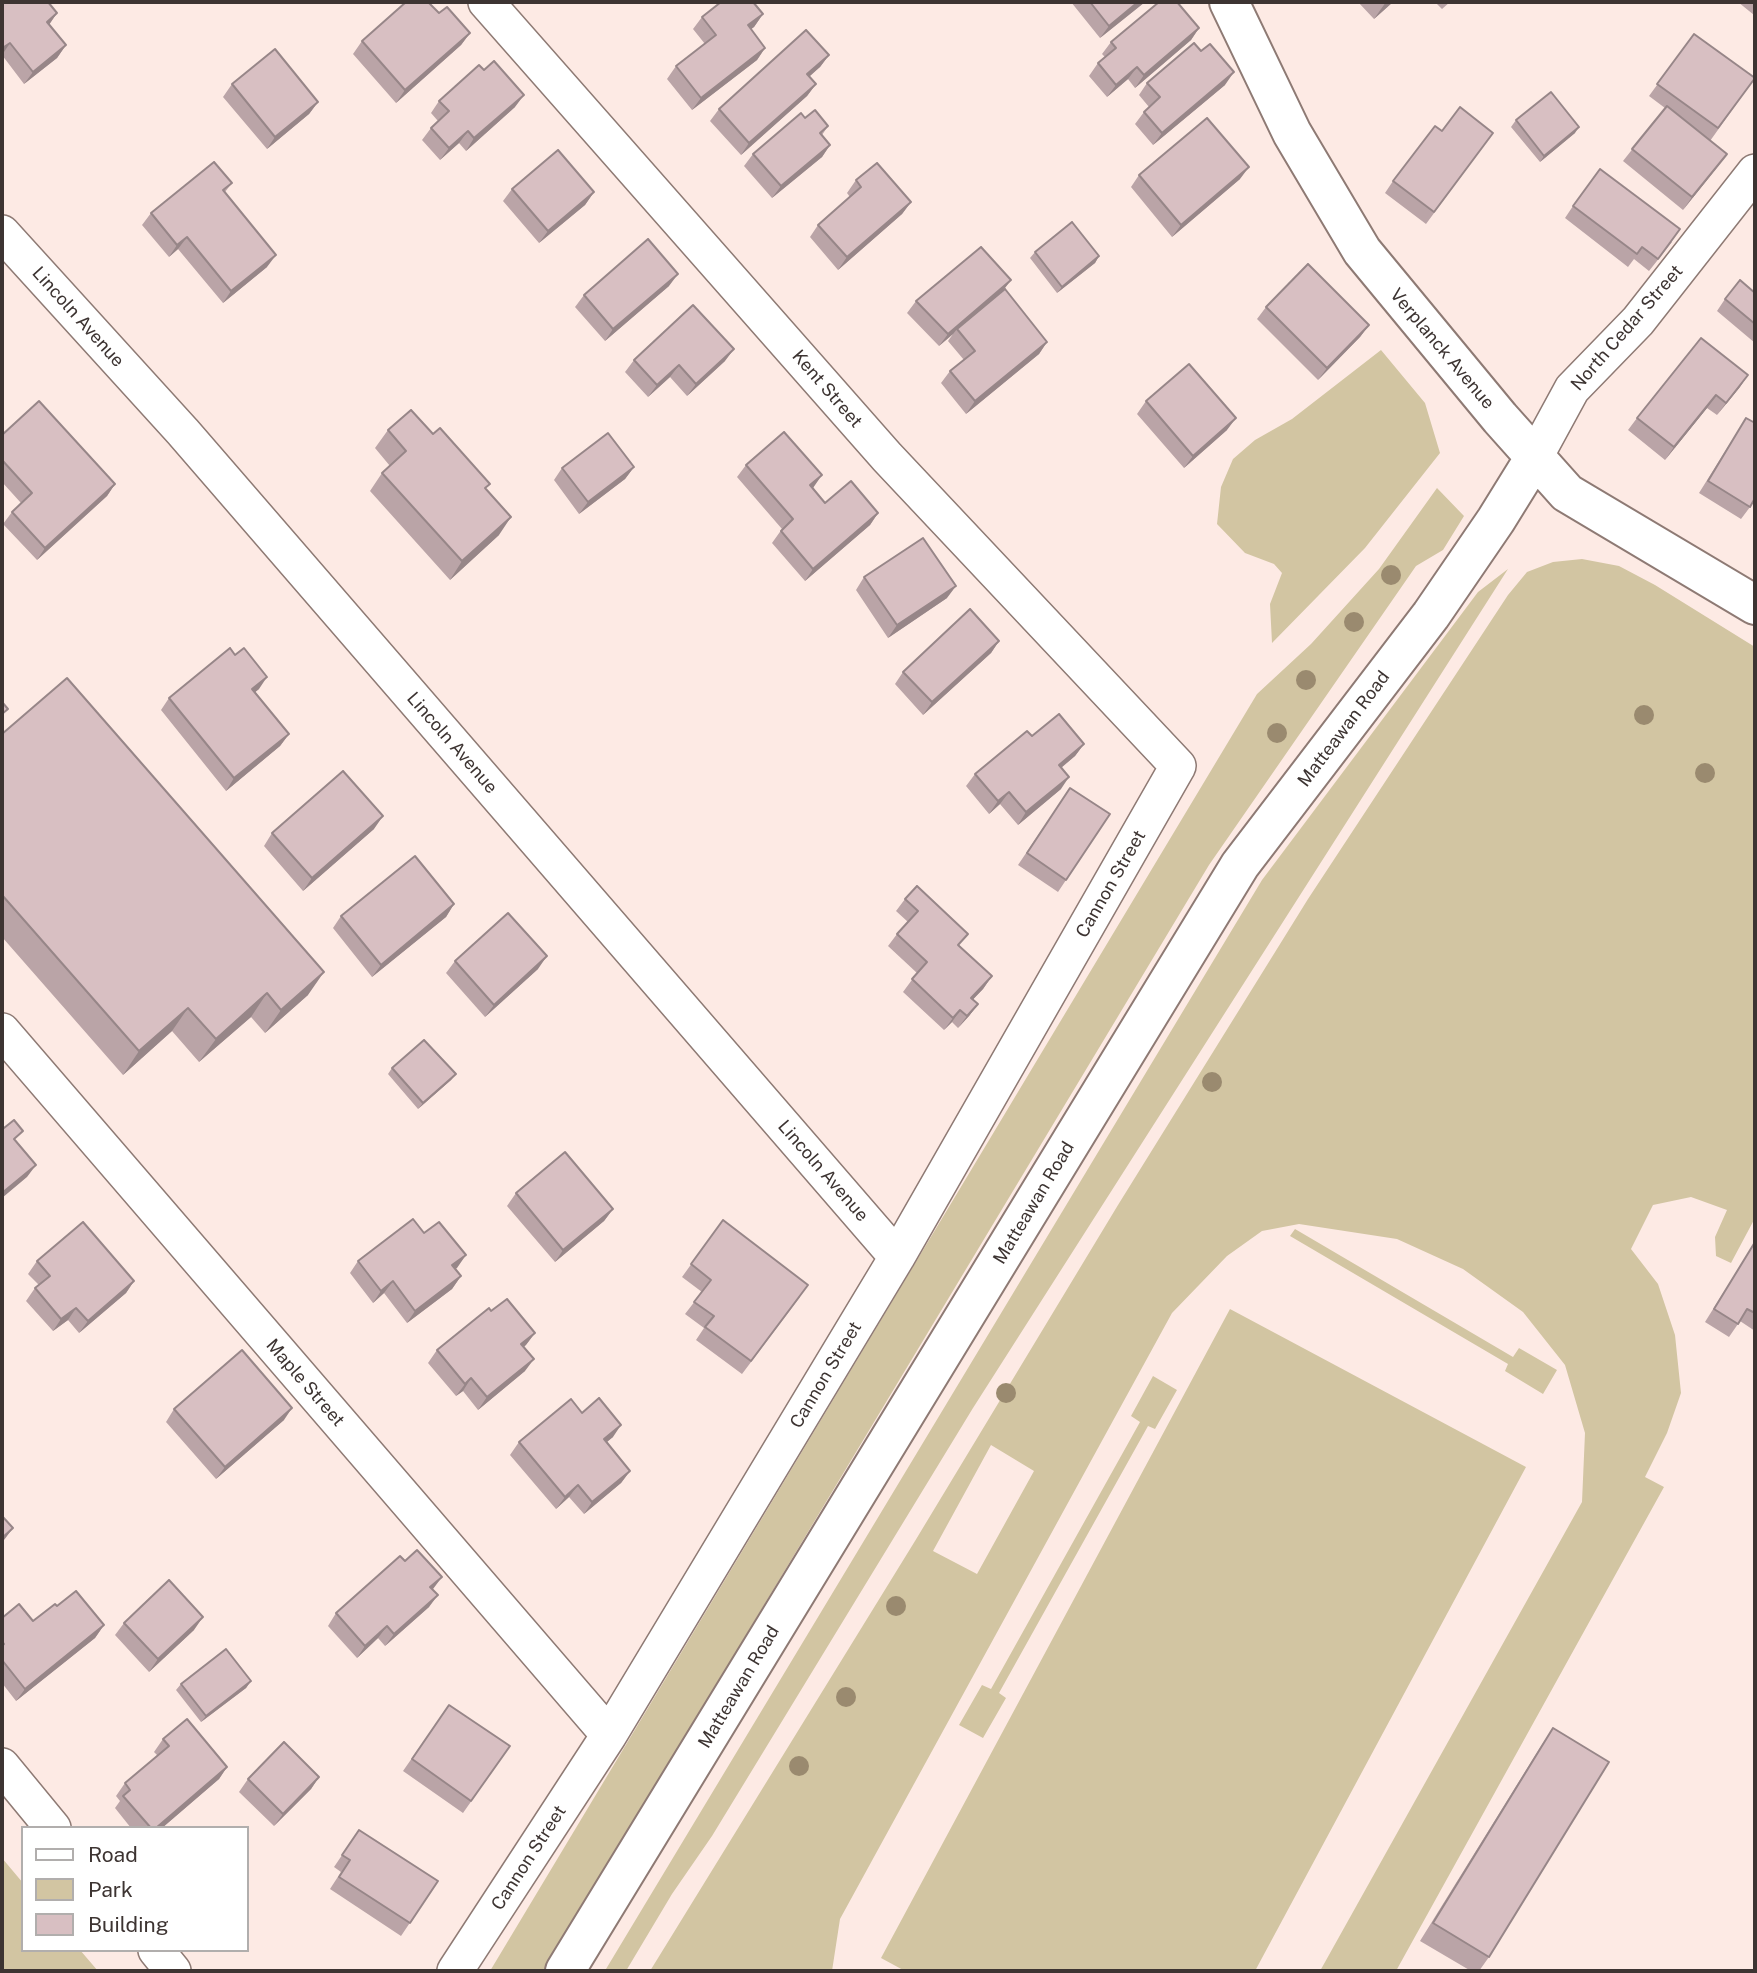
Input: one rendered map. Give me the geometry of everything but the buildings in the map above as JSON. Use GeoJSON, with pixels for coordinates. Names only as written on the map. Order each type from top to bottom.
{"type":"FeatureCollection","features":[{"type":"Feature","properties":{"kind":"street","name":"Kent Street"},"geometry":{"type":"LineString","coordinates":[[486,2],[887,457],[1178,766]]}},
{"type":"Feature","properties":{"kind":"street","name":"Verplanck Avenue"},"geometry":{"type":"LineString","coordinates":[[1229,2],[1292,133],[1362,251],[1500,418],[1567,494],[1755,605]]}},
{"type":"Feature","properties":{"kind":"street","name":"North Cedar Street"},"geometry":{"type":"LineString","coordinates":[[1535,457],[1572,389],[1638,321],[1755,172]]}},
{"type":"Feature","properties":{"kind":"street","name":"Lincoln Avenue"},"geometry":{"type":"LineString","coordinates":[[2,233],[183,432],[897,1257]]}},
{"type":"Feature","properties":{"kind":"street","name":"Matteawan Road"},"geometry":{"type":"LineString","coordinates":[[565,1971],[1240,865],[1431,615],[1535,457]]}},
{"type":"Feature","properties":{"kind":"street","name":"Cannon Street"},"geometry":{"type":"LineString","coordinates":[[455,1971],[609,1735],[897,1257],[1178,766]]}},
{"type":"Feature","properties":{"kind":"street","name":"Maple Street"},"geometry":{"type":"LineString","coordinates":[[2,1031],[609,1735]]}},
{"type":"Feature","properties":{"kind":"street"},"geometry":{"type":"LineString","coordinates":[[2,1766],[51,1826]]}},
{"type":"Feature","properties":{"kind":"street"},"geometry":{"type":"LineString","coordinates":[[158,1952],[173,1971]]}},
{"type":"Feature","properties":{"kind":"green space"},"geometry":{"type":"Polygon","coordinates":[[[1381,350],[1425,403],[1440,453],[1365,548],[1272,643],[1270,604],[1282,573],[1274,564],[1245,553],[1217,524],[1221,487],[1233,459],[1255,440],[1292,419],[1381,350]]]}},
{"type":"Feature","properties":{"kind":"green space"},"geometry":{"type":"Polygon","coordinates":[[[1437,488],[1464,516],[1443,550],[1416,566],[1209,865],[544,1971],[490,1971],[1257,694],[1311,644],[1379,569],[1437,488]]]}},
{"type":"Feature","properties":{"kind":"green space"},"geometry":{"type":"Polygon","coordinates":[[[1582,559],[1619,566],[1755,647],[1755,1218],[1731,1263],[1716,1256],[1715,1237],[1727,1210],[1691,1197],[1653,1205],[1631,1249],[1658,1284],[1675,1335],[1681,1393],[1667,1433],[1645,1477],[1664,1487],[1396,1971],[1320,1971],[1582,1502],[1585,1433],[1565,1365],[1523,1312],[1463,1269],[1397,1239],[1299,1224],[1262,1231],[1227,1256],[1172,1313],[840,1919],[832,1971],[650,1971],[1308,899],[1508,595],[1527,572],[1553,562],[1582,559]],[[991,1445],[933,1551],[977,1574],[1034,1471],[991,1445]]]}},
{"type":"Feature","properties":{"kind":"green space"},"geometry":{"type":"Polygon","coordinates":[[[1508,569],[973,1408],[712,1836],[672,1894],[626,1971],[607,1971],[1262,880],[1478,592],[1508,569]]]}},
{"type":"Feature","properties":{"kind":"green space"},"geometry":{"type":"Polygon","coordinates":[[[1295,1229],[1513,1357],[1519,1348],[1557,1370],[1543,1394],[1505,1371],[1508,1364],[1290,1236],[1295,1229]]]}},
{"type":"Feature","properties":{"kind":"green space"},"geometry":{"type":"Polygon","coordinates":[[[1230,1309],[1526,1467],[1255,1971],[905,1971],[881,1958],[1230,1309]]]}},
{"type":"Feature","properties":{"kind":"green space"},"geometry":{"type":"Polygon","coordinates":[[[1153,1376],[1177,1390],[1155,1429],[1148,1426],[999,1693],[1006,1698],[983,1738],[959,1725],[982,1685],[991,1689],[1140,1422],[1131,1416],[1153,1376]]]}},
{"type":"Feature","properties":{"kind":"green space"},"geometry":{"type":"Polygon","coordinates":[[[2,1858],[21,1881],[21,1952],[82,1952],[98,1971],[2,1971],[2,1858]]]}}]}
